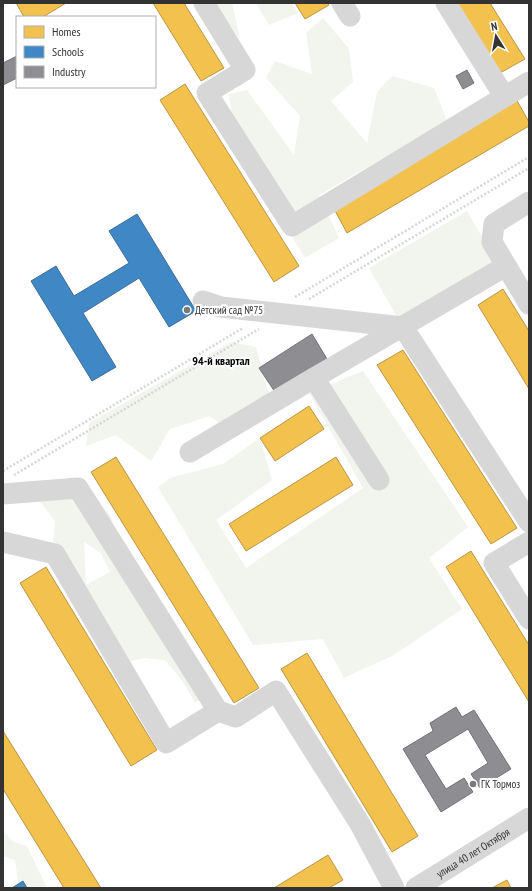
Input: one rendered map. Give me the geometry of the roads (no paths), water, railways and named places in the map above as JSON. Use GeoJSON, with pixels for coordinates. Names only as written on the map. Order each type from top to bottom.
{"type":"FeatureCollection","features":[{"type":"Feature","properties":{"kind":"street"},"geometry":{"type":"LineString","coordinates":[[204,3],[245,70],[207,93],[292,226],[529,82]]}},
{"type":"Feature","properties":{"kind":"street"},"geometry":{"type":"LineString","coordinates":[[446,3],[504,96]]}},
{"type":"Feature","properties":{"kind":"street"},"geometry":{"type":"LineString","coordinates":[[529,202],[494,224],[492,242],[529,304]]}},
{"type":"Feature","properties":{"kind":"street"},"geometry":{"type":"LineString","coordinates":[[190,452],[506,266]]}},
{"type":"Feature","properties":{"kind":"street"},"geometry":{"type":"LineString","coordinates":[[203,302],[221,307],[403,327]]}},
{"type":"Feature","properties":{"kind":"street"},"geometry":{"type":"LineString","coordinates":[[403,327],[529,522]]}},
{"type":"Feature","properties":{"kind":"street"},"geometry":{"type":"LineString","coordinates":[[314,378],[379,480]]}},
{"type":"Feature","properties":{"kind":"street"},"geometry":{"type":"LineString","coordinates":[[3,494],[78,488],[218,711],[236,717],[276,691],[360,824],[394,888]]}},
{"type":"Feature","properties":{"kind":"street"},"geometry":{"type":"LineString","coordinates":[[3,542],[55,554],[166,743],[218,711]]}},
{"type":"Feature","properties":{"kind":"street"},"geometry":{"type":"LineString","coordinates":[[529,542],[494,564],[529,619]]}},
{"type":"Feature","properties":{"kind":"street","name":"улица 40 лет Октября"},"geometry":{"type":"LineString","coordinates":[[416,888],[529,818]]}},
{"type":"Feature","properties":{"kind":"place","name":"Детский сад №75"},"geometry":{"type":"Point","coordinates":[187,310]}},
{"type":"Feature","properties":{"kind":"place","name":"ГК Тормоз"},"geometry":{"type":"Point","coordinates":[473,784]}},
{"type":"Feature","properties":{"kind":"district","name":"94-й квартал"},"geometry":{"type":"Point","coordinates":[221,360]}}]}
